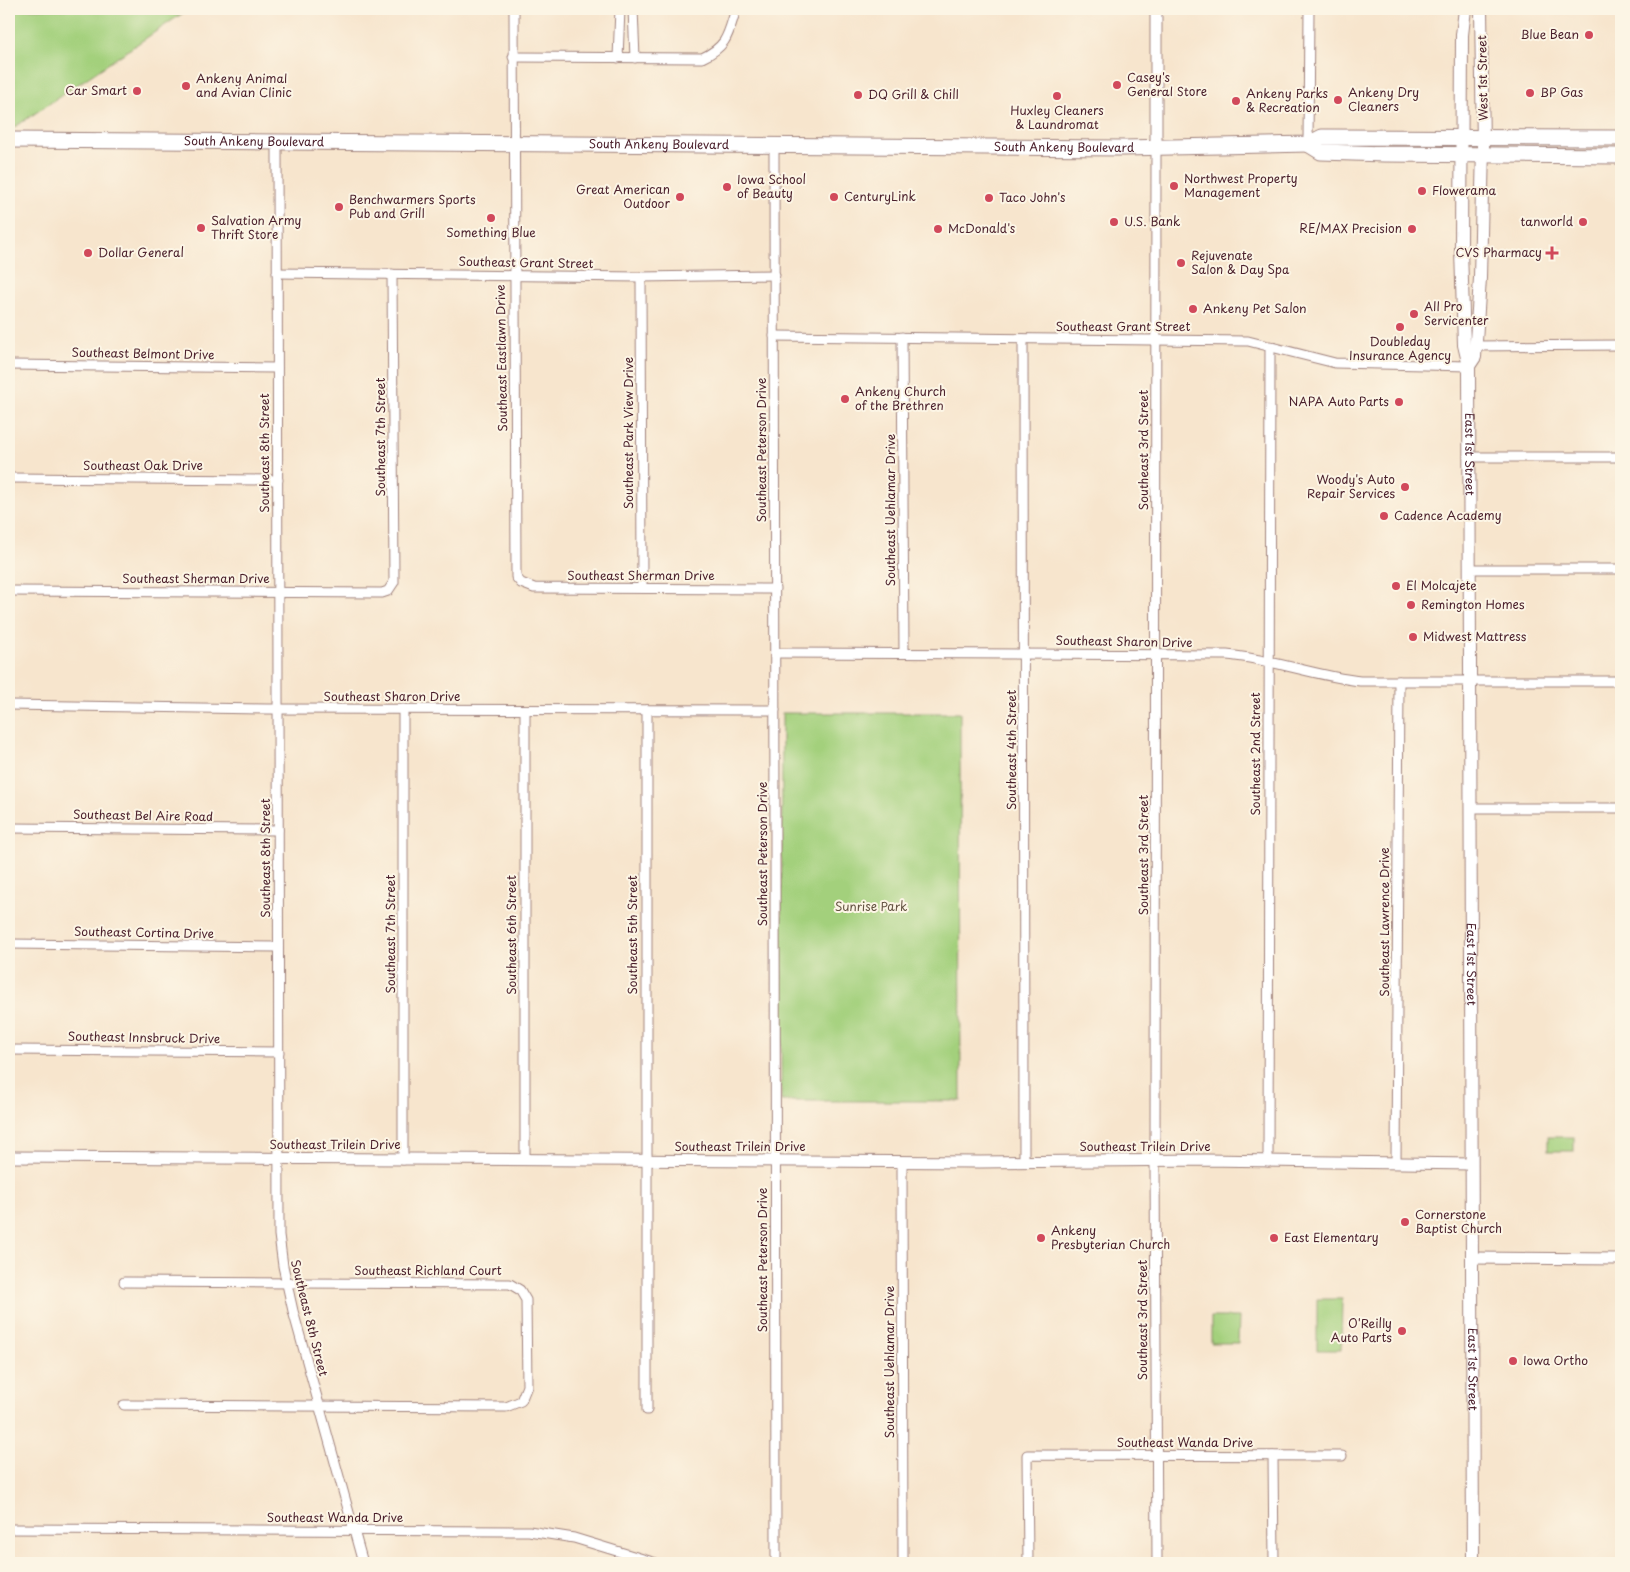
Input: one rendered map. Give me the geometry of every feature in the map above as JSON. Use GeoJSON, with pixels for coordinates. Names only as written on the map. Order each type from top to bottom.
{"type":"FeatureCollection","features":[{"type":"Feature","properties":{"kind":"main road","name":"West 1st Street"},"geometry":{"type":"LineString","coordinates":[[1465,9],[1462,35],[1473,147]]}},
{"type":"Feature","properties":{"kind":"main road","name":"West 1st Street"},"geometry":{"type":"LineString","coordinates":[[1473,147],[1481,9]]}},
{"type":"Feature","properties":{"kind":"main road","name":"South Ankeny Boulevard"},"geometry":{"type":"LineString","coordinates":[[9,140],[1156,148],[1308,144],[1322,138],[1473,147]]}},
{"type":"Feature","properties":{"kind":"main road"},"geometry":{"type":"LineString","coordinates":[[1473,147],[1621,138]]}},
{"type":"Feature","properties":{"kind":"main road"},"geometry":{"type":"LineString","coordinates":[[1473,147],[1621,156]]}},
{"type":"Feature","properties":{"kind":"main road","name":"East 1st Street"},"geometry":{"type":"LineString","coordinates":[[1469,366],[1475,357],[1476,346],[1473,147]]}},
{"type":"Feature","properties":{"kind":"main road","name":"East 1st Street"},"geometry":{"type":"LineString","coordinates":[[1473,147],[1462,290],[1465,357],[1469,366],[1473,1563]]}},
{"type":"Feature","properties":{"kind":"street","name":"Southeast Eastlawn Drive"},"geometry":{"type":"LineString","coordinates":[[514,9],[515,572]]}},
{"type":"Feature","properties":{"kind":"street"},"geometry":{"type":"LineString","coordinates":[[618,58],[620,9]]}},
{"type":"Feature","properties":{"kind":"street"},"geometry":{"type":"LineString","coordinates":[[633,9],[635,58]]}},
{"type":"Feature","properties":{"kind":"street"},"geometry":{"type":"LineString","coordinates":[[513,57],[702,58],[720,49],[727,39],[736,9]]}},
{"type":"Feature","properties":{"kind":"street"},"geometry":{"type":"LineString","coordinates":[[1156,9],[1156,148]]}},
{"type":"Feature","properties":{"kind":"street"},"geometry":{"type":"LineString","coordinates":[[1308,144],[1309,9]]}},
{"type":"Feature","properties":{"kind":"street","name":"Southeast 8th Street"},"geometry":{"type":"LineString","coordinates":[[277,142],[279,1234],[286,1282],[363,1563]]}},
{"type":"Feature","properties":{"kind":"street","name":"Southeast Peterson Drive"},"geometry":{"type":"LineString","coordinates":[[774,146],[776,1563]]}},
{"type":"Feature","properties":{"kind":"street","name":"Southeast 3rd Street"},"geometry":{"type":"LineString","coordinates":[[1156,148],[1157,655],[1155,1161],[1157,1563]]}},
{"type":"Feature","properties":{"kind":"street","name":"Southeast Grant Street"},"geometry":{"type":"LineString","coordinates":[[277,273],[641,277],[775,276]]}},
{"type":"Feature","properties":{"kind":"street","name":"Southeast 7th Street"},"geometry":{"type":"LineString","coordinates":[[382,593],[392,587],[394,582],[392,274]]}},
{"type":"Feature","properties":{"kind":"street","name":"Southeast Park View Drive"},"geometry":{"type":"LineString","coordinates":[[641,277],[642,588]]}},
{"type":"Feature","properties":{"kind":"street","name":"Southeast Grant Street"},"geometry":{"type":"LineString","coordinates":[[774,336],[1248,341],[1335,363],[1469,366]]}},
{"type":"Feature","properties":{"kind":"street","name":"Southeast Uehlamar Drive"},"geometry":{"type":"LineString","coordinates":[[902,337],[904,653]]}},
{"type":"Feature","properties":{"kind":"street","name":"Southeast 4th Street"},"geometry":{"type":"LineString","coordinates":[[1023,339],[1025,653],[1024,1161]]}},
{"type":"Feature","properties":{"kind":"street"},"geometry":{"type":"LineString","coordinates":[[1476,346],[1621,345]]}},
{"type":"Feature","properties":{"kind":"street","name":"Southeast 2nd Street"},"geometry":{"type":"LineString","coordinates":[[1268,1162],[1270,346]]}},
{"type":"Feature","properties":{"kind":"street","name":"Southeast Belmont Drive"},"geometry":{"type":"LineString","coordinates":[[9,365],[278,368]]}},
{"type":"Feature","properties":{"kind":"street"},"geometry":{"type":"LineString","coordinates":[[1469,457],[1621,457]]}},
{"type":"Feature","properties":{"kind":"street","name":"Southeast Oak Drive"},"geometry":{"type":"LineString","coordinates":[[9,478],[278,480]]}},
{"type":"Feature","properties":{"kind":"street"},"geometry":{"type":"LineString","coordinates":[[1470,569],[1621,569]]}},
{"type":"Feature","properties":{"kind":"street","name":"Southeast Sherman Drive"},"geometry":{"type":"LineString","coordinates":[[515,572],[521,583],[527,587],[775,589]]}},
{"type":"Feature","properties":{"kind":"street","name":"Southeast Sherman Drive"},"geometry":{"type":"LineString","coordinates":[[9,591],[382,593]]}},
{"type":"Feature","properties":{"kind":"street","name":"Southeast Sharon Drive"},"geometry":{"type":"LineString","coordinates":[[775,653],[1227,655],[1270,661],[1336,679],[1360,682],[1621,681]]}},
{"type":"Feature","properties":{"kind":"street","name":"Southeast Lawrence Drive"},"geometry":{"type":"LineString","coordinates":[[1396,1163],[1399,681]]}},
{"type":"Feature","properties":{"kind":"street","name":"Southeast Sharon Drive"},"geometry":{"type":"LineString","coordinates":[[9,705],[525,710],[775,710]]}},
{"type":"Feature","properties":{"kind":"street","name":"Southeast 7th Street"},"geometry":{"type":"LineString","coordinates":[[403,1160],[404,709]]}},
{"type":"Feature","properties":{"kind":"street","name":"Southeast 6th Street"},"geometry":{"type":"LineString","coordinates":[[525,710],[525,1160]]}},
{"type":"Feature","properties":{"kind":"street","name":"Southeast 5th Street"},"geometry":{"type":"LineString","coordinates":[[646,710],[647,1410]]}},
{"type":"Feature","properties":{"kind":"street"},"geometry":{"type":"LineString","coordinates":[[1470,808],[1621,808]]}},
{"type":"Feature","properties":{"kind":"street","name":"Southeast Bel Aire Road"},"geometry":{"type":"LineString","coordinates":[[9,828],[278,830]]}},
{"type":"Feature","properties":{"kind":"street","name":"Southeast Cortina Drive"},"geometry":{"type":"LineString","coordinates":[[9,944],[278,947]]}},
{"type":"Feature","properties":{"kind":"street","name":"Southeast Innsbruck Drive"},"geometry":{"type":"LineString","coordinates":[[9,1050],[279,1052]]}},
{"type":"Feature","properties":{"kind":"street","name":"Southeast Trilein Drive"},"geometry":{"type":"LineString","coordinates":[[9,1157],[1471,1164]]}},
{"type":"Feature","properties":{"kind":"street","name":"Southeast Uehlamar Drive"},"geometry":{"type":"LineString","coordinates":[[902,1161],[904,1563]]}},
{"type":"Feature","properties":{"kind":"street"},"geometry":{"type":"LineString","coordinates":[[1472,1258],[1621,1259]]}},
{"type":"Feature","properties":{"kind":"street"},"geometry":{"type":"LineString","coordinates":[[124,1282],[286,1282]]}},
{"type":"Feature","properties":{"kind":"street","name":"Southeast Richland Court"},"geometry":{"type":"LineString","coordinates":[[286,1282],[506,1283],[518,1287],[526,1300],[526,1391],[521,1401],[515,1405],[320,1406]]}},
{"type":"Feature","properties":{"kind":"street"},"geometry":{"type":"LineString","coordinates":[[124,1405],[320,1406]]}},
{"type":"Feature","properties":{"kind":"street","name":"Southeast Wanda Drive"},"geometry":{"type":"LineString","coordinates":[[1028,1563],[1027,1455],[1342,1456]]}},
{"type":"Feature","properties":{"kind":"street"},"geometry":{"type":"LineString","coordinates":[[1273,1456],[1274,1563]]}},
{"type":"Feature","properties":{"kind":"street","name":"Southeast Wanda Drive"},"geometry":{"type":"LineString","coordinates":[[9,1530],[536,1532],[574,1538],[656,1563]]}},
{"type":"Feature","properties":{"kind":"green space"},"geometry":{"type":"Polygon","coordinates":[[[9,9],[189,9],[9,131],[9,9]]]}},
{"type":"Feature","properties":{"kind":"green space","name":"Sunrise Park"},"geometry":{"type":"Polygon","coordinates":[[[782,713],[960,713],[961,1101],[781,1101],[782,713]]]}},
{"type":"Feature","properties":{"kind":"green space"},"geometry":{"type":"Polygon","coordinates":[[[1548,1137],[1574,1137],[1574,1151],[1548,1151],[1548,1137]]]}},
{"type":"Feature","properties":{"kind":"green space"},"geometry":{"type":"Polygon","coordinates":[[[1317,1299],[1342,1299],[1341,1350],[1317,1350],[1317,1299]]]}},
{"type":"Feature","properties":{"kind":"green space"},"geometry":{"type":"Polygon","coordinates":[[[1211,1317],[1239,1317],[1238,1343],[1211,1343],[1211,1317]]]}},
{"type":"Feature","properties":{"kind":"place","name":"Blue Bean"},"geometry":{"type":"Point","coordinates":[1589,35]}},
{"type":"Feature","properties":{"kind":"place","name":"Casey's General Store"},"geometry":{"type":"Point","coordinates":[1117,85]}},
{"type":"Feature","properties":{"kind":"place","name":"Ankeny Animal and Avian Clinic"},"geometry":{"type":"Point","coordinates":[186,86]}},
{"type":"Feature","properties":{"kind":"place","name":"Car Smart"},"geometry":{"type":"Point","coordinates":[137,91]}},
{"type":"Feature","properties":{"kind":"place","name":"BP Gas"},"geometry":{"type":"Point","coordinates":[1530,93]}},
{"type":"Feature","properties":{"kind":"place","name":"DQ Grill & Chill"},"geometry":{"type":"Point","coordinates":[858,95]}},
{"type":"Feature","properties":{"kind":"place","name":"Huxley Cleaners & Laundromat"},"geometry":{"type":"Point","coordinates":[1057,96]}},
{"type":"Feature","properties":{"kind":"place","name":"Ankeny Dry Cleaners"},"geometry":{"type":"Point","coordinates":[1338,100]}},
{"type":"Feature","properties":{"kind":"place","name":"Ankeny Parks & Recreation"},"geometry":{"type":"Point","coordinates":[1236,101]}},
{"type":"Feature","properties":{"kind":"place","name":"Northwest Property Management"},"geometry":{"type":"Point","coordinates":[1174,186]}},
{"type":"Feature","properties":{"kind":"place","name":"Iowa School of Beauty"},"geometry":{"type":"Point","coordinates":[727,187]}},
{"type":"Feature","properties":{"kind":"place","name":"Flowerama"},"geometry":{"type":"Point","coordinates":[1422,191]}},
{"type":"Feature","properties":{"kind":"place","name":"Great American Outdoor"},"geometry":{"type":"Point","coordinates":[680,197]}},
{"type":"Feature","properties":{"kind":"place","name":"CenturyLink"},"geometry":{"type":"Point","coordinates":[834,197]}},
{"type":"Feature","properties":{"kind":"place","name":"Taco John's"},"geometry":{"type":"Point","coordinates":[989,198]}},
{"type":"Feature","properties":{"kind":"place","name":"Benchwarmers Sports Pub and Grill"},"geometry":{"type":"Point","coordinates":[339,207]}},
{"type":"Feature","properties":{"kind":"place","name":"Something Blue"},"geometry":{"type":"Point","coordinates":[491,218]}},
{"type":"Feature","properties":{"kind":"place","name":"U.S. Bank"},"geometry":{"type":"Point","coordinates":[1114,222]}},
{"type":"Feature","properties":{"kind":"place","name":"tanworld"},"geometry":{"type":"Point","coordinates":[1583,222]}},
{"type":"Feature","properties":{"kind":"place","name":"Salvation Army Thrift Store"},"geometry":{"type":"Point","coordinates":[201,228]}},
{"type":"Feature","properties":{"kind":"place","name":"McDonald's"},"geometry":{"type":"Point","coordinates":[938,229]}},
{"type":"Feature","properties":{"kind":"place","name":"RE/MAX Precision"},"geometry":{"type":"Point","coordinates":[1412,229]}},
{"type":"Feature","properties":{"kind":"place","name":"Dollar General"},"geometry":{"type":"Point","coordinates":[88,253]}},
{"type":"Feature","properties":{"kind":"place","name":"CVS Pharmacy"},"geometry":{"type":"Point","coordinates":[1552,253]}},
{"type":"Feature","properties":{"kind":"place","name":"Rejuvenate Salon & Day Spa"},"geometry":{"type":"Point","coordinates":[1181,263]}},
{"type":"Feature","properties":{"kind":"place","name":"Ankeny Pet Salon"},"geometry":{"type":"Point","coordinates":[1193,309]}},
{"type":"Feature","properties":{"kind":"place","name":"All Pro Servicenter"},"geometry":{"type":"Point","coordinates":[1414,314]}},
{"type":"Feature","properties":{"kind":"place","name":"Doubleday Insurance Agency"},"geometry":{"type":"Point","coordinates":[1400,327]}},
{"type":"Feature","properties":{"kind":"place","name":"Ankeny Church of the Brethren"},"geometry":{"type":"Point","coordinates":[845,399]}},
{"type":"Feature","properties":{"kind":"place","name":"NAPA Auto Parts"},"geometry":{"type":"Point","coordinates":[1399,402]}},
{"type":"Feature","properties":{"kind":"place","name":"Woody's Auto Repair Services"},"geometry":{"type":"Point","coordinates":[1405,487]}},
{"type":"Feature","properties":{"kind":"place","name":"Cadence Academy"},"geometry":{"type":"Point","coordinates":[1384,516]}},
{"type":"Feature","properties":{"kind":"place","name":"El Molcajete"},"geometry":{"type":"Point","coordinates":[1396,586]}},
{"type":"Feature","properties":{"kind":"place","name":"Remington Homes"},"geometry":{"type":"Point","coordinates":[1411,605]}},
{"type":"Feature","properties":{"kind":"place","name":"Midwest Mattress"},"geometry":{"type":"Point","coordinates":[1413,637]}},
{"type":"Feature","properties":{"kind":"place","name":"Cornerstone Baptist Church"},"geometry":{"type":"Point","coordinates":[1405,1222]}},
{"type":"Feature","properties":{"kind":"place","name":"Ankeny Presbyterian Church"},"geometry":{"type":"Point","coordinates":[1041,1238]}},
{"type":"Feature","properties":{"kind":"place","name":"East Elementary"},"geometry":{"type":"Point","coordinates":[1274,1238]}},
{"type":"Feature","properties":{"kind":"place","name":"O'Reilly Auto Parts"},"geometry":{"type":"Point","coordinates":[1402,1331]}},
{"type":"Feature","properties":{"kind":"place","name":"Iowa Ortho"},"geometry":{"type":"Point","coordinates":[1513,1361]}}]}
